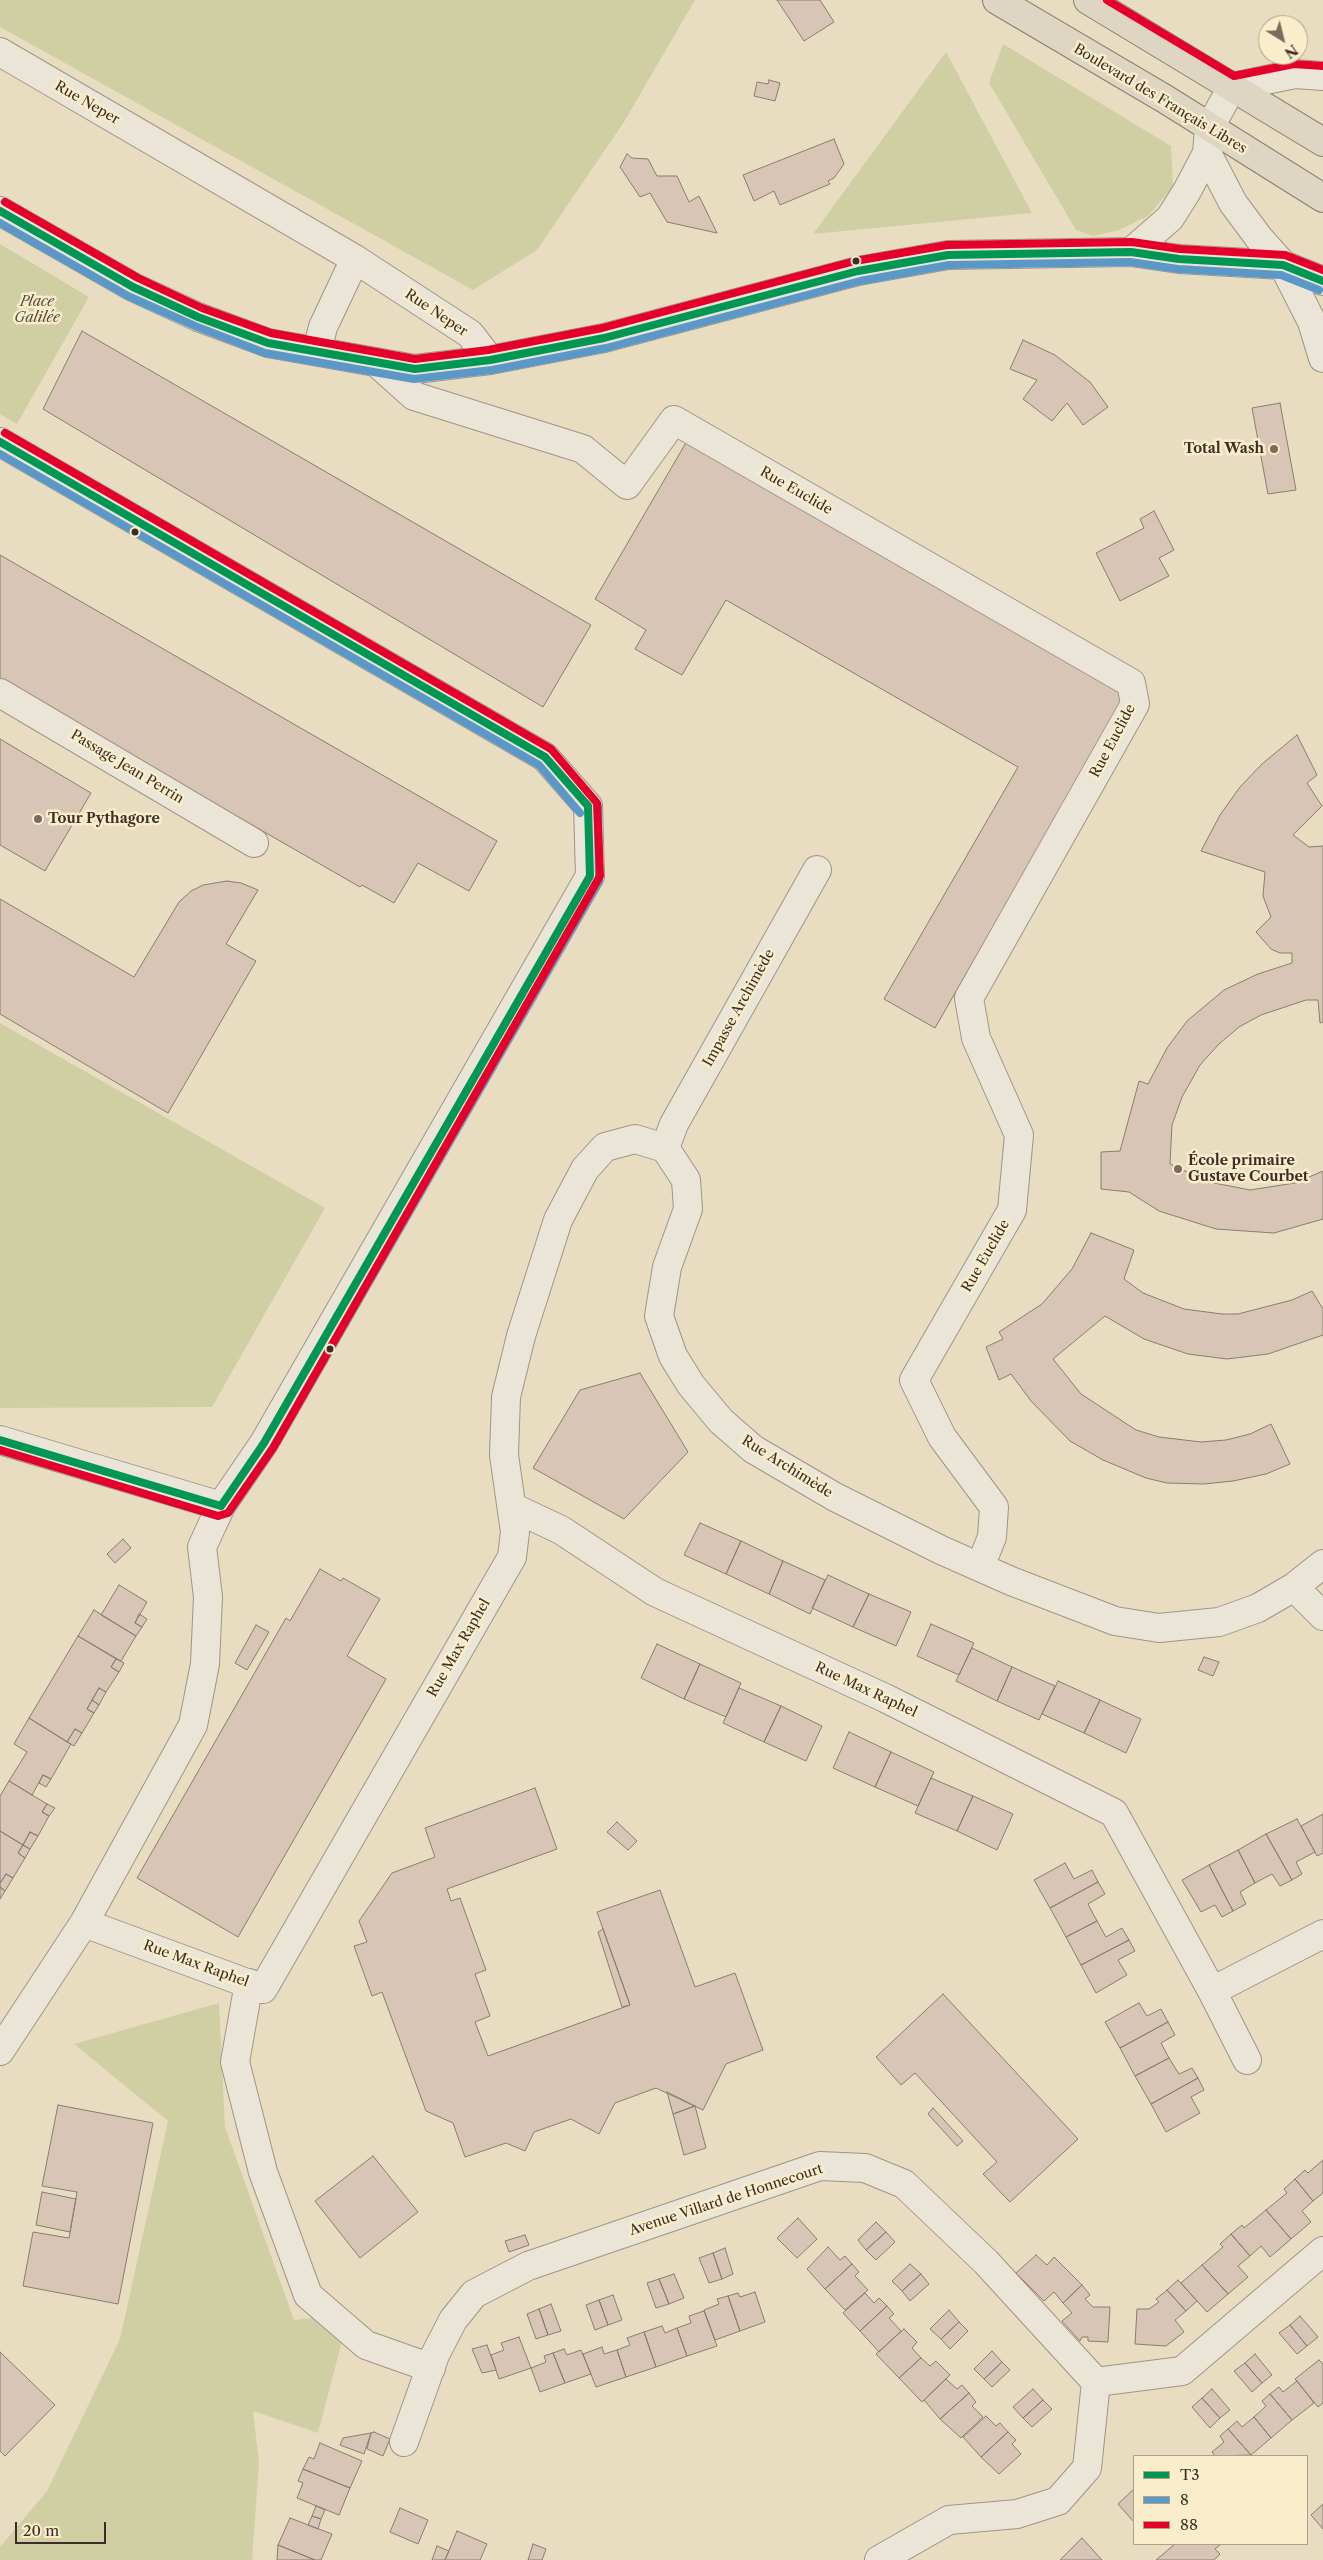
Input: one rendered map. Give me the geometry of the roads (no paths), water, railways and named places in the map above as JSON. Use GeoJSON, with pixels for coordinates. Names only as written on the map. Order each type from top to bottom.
{"type":"FeatureCollection","features":[{"type":"Feature","properties":{"kind":"main road","name":"Boulevard des Français Libres"},"geometry":{"type":"LineString","coordinates":[[997,0],[1165,100],[1208,141],[1323,198]]}},
{"type":"Feature","properties":{"kind":"main road"},"geometry":{"type":"LineString","coordinates":[[1088,0],[1323,142]]}},
{"type":"Feature","properties":{"kind":"street","name":"Rue Neper"},"geometry":{"type":"LineString","coordinates":[[0,52],[355,259],[470,334],[490,360]]}},
{"type":"Feature","properties":{"kind":"street"},"geometry":{"type":"LineString","coordinates":[[1131,252],[1170,218],[1232,87],[1295,74],[1323,76]]}},
{"type":"Feature","properties":{"kind":"street"},"geometry":{"type":"LineString","coordinates":[[1208,141],[1233,203],[1259,238],[1283,265],[1312,322],[1323,358]]}},
{"type":"Feature","properties":{"kind":"street"},"geometry":{"type":"LineString","coordinates":[[0,211],[133,287],[198,317],[268,343],[415,369],[490,360],[604,338],[671,322],[858,271],[948,255],[1131,252],[1179,259],[1283,265],[1323,281]]}},
{"type":"Feature","properties":{"kind":"street"},"geometry":{"type":"LineString","coordinates":[[317,351],[323,327],[355,259]]}},
{"type":"Feature","properties":{"kind":"street","name":"Rue Euclide"},"geometry":{"type":"LineString","coordinates":[[376,362],[414,396],[583,449],[627,485],[674,420],[1131,683],[1135,704],[969,998],[976,1038],[1019,1135],[1012,1210],[914,1380],[942,1437],[994,1507],[992,1537],[980,1567]]}},
{"type":"Feature","properties":{"kind":"street"},"geometry":{"type":"LineString","coordinates":[[0,442],[545,756],[588,806],[590,876],[264,1443],[221,1506],[202,1547],[208,1597],[205,1664],[193,1725],[84,1923],[0,2051]]}},
{"type":"Feature","properties":{"kind":"street","name":"Passage Jean Perrin"},"geometry":{"type":"LineString","coordinates":[[0,693],[254,842]]}},
{"type":"Feature","properties":{"kind":"street","name":"Impasse Archimède"},"geometry":{"type":"LineString","coordinates":[[665,1148],[674,1124],[816,870]]}},
{"type":"Feature","properties":{"kind":"street"},"geometry":{"type":"LineString","coordinates":[[512,1507],[504,1455],[506,1396],[521,1336],[558,1220],[585,1169],[605,1147],[635,1139],[665,1148]]}},
{"type":"Feature","properties":{"kind":"street","name":"Rue Archimède"},"geometry":{"type":"LineString","coordinates":[[665,1148],[686,1180],[688,1210],[667,1267],[659,1316],[673,1356],[691,1385],[721,1420],[753,1449],[835,1497],[980,1567],[1115,1621],[1159,1628],[1219,1622],[1258,1608],[1294,1587],[1323,1564]]}},
{"type":"Feature","properties":{"kind":"street"},"geometry":{"type":"LineString","coordinates":[[0,1440],[221,1506]]}},
{"type":"Feature","properties":{"kind":"street","name":"Rue Max Raphel"},"geometry":{"type":"LineString","coordinates":[[84,1923],[263,1989],[512,1558],[515,1532],[512,1507]]}},
{"type":"Feature","properties":{"kind":"street","name":"Rue Max Raphel"},"geometry":{"type":"LineString","coordinates":[[512,1507],[561,1530],[655,1592],[885,1698],[1114,1814],[1248,2060]]}},
{"type":"Feature","properties":{"kind":"street"},"geometry":{"type":"LineString","coordinates":[[1294,1587],[1323,1616]]}},
{"type":"Feature","properties":{"kind":"street"},"geometry":{"type":"LineString","coordinates":[[1212,1991],[1323,1934]]}},
{"type":"Feature","properties":{"kind":"street"},"geometry":{"type":"LineString","coordinates":[[249,1983],[235,2062],[263,2172],[308,2295],[366,2345],[431,2368]]}},
{"type":"Feature","properties":{"kind":"street","name":"Avenue Villard de Honnecourt"},"geometry":{"type":"LineString","coordinates":[[404,2442],[431,2368],[453,2320],[474,2294],[528,2266],[820,2166],[865,2168],[904,2184],[986,2262],[1096,2382]]}},
{"type":"Feature","properties":{"kind":"street"},"geometry":{"type":"LineString","coordinates":[[879,2560],[949,2520],[1017,2514],[1058,2501],[1087,2468],[1096,2382],[1182,2371],[1323,2251]]}},
{"type":"Feature","properties":{"kind":"place","name":"Total Wash"},"geometry":{"type":"Point","coordinates":[1274,449]}},
{"type":"Feature","properties":{"kind":"place","name":"Tour Pythagore"},"geometry":{"type":"Point","coordinates":[38,819]}},
{"type":"Feature","properties":{"kind":"place","name":"École primaire Gustave Courbet"},"geometry":{"type":"Point","coordinates":[1178,1169]}},
{"type":"Feature","properties":{"kind":"park label","name":"Place Galilée"},"geometry":{"type":"Point","coordinates":[37,310]}}]}
